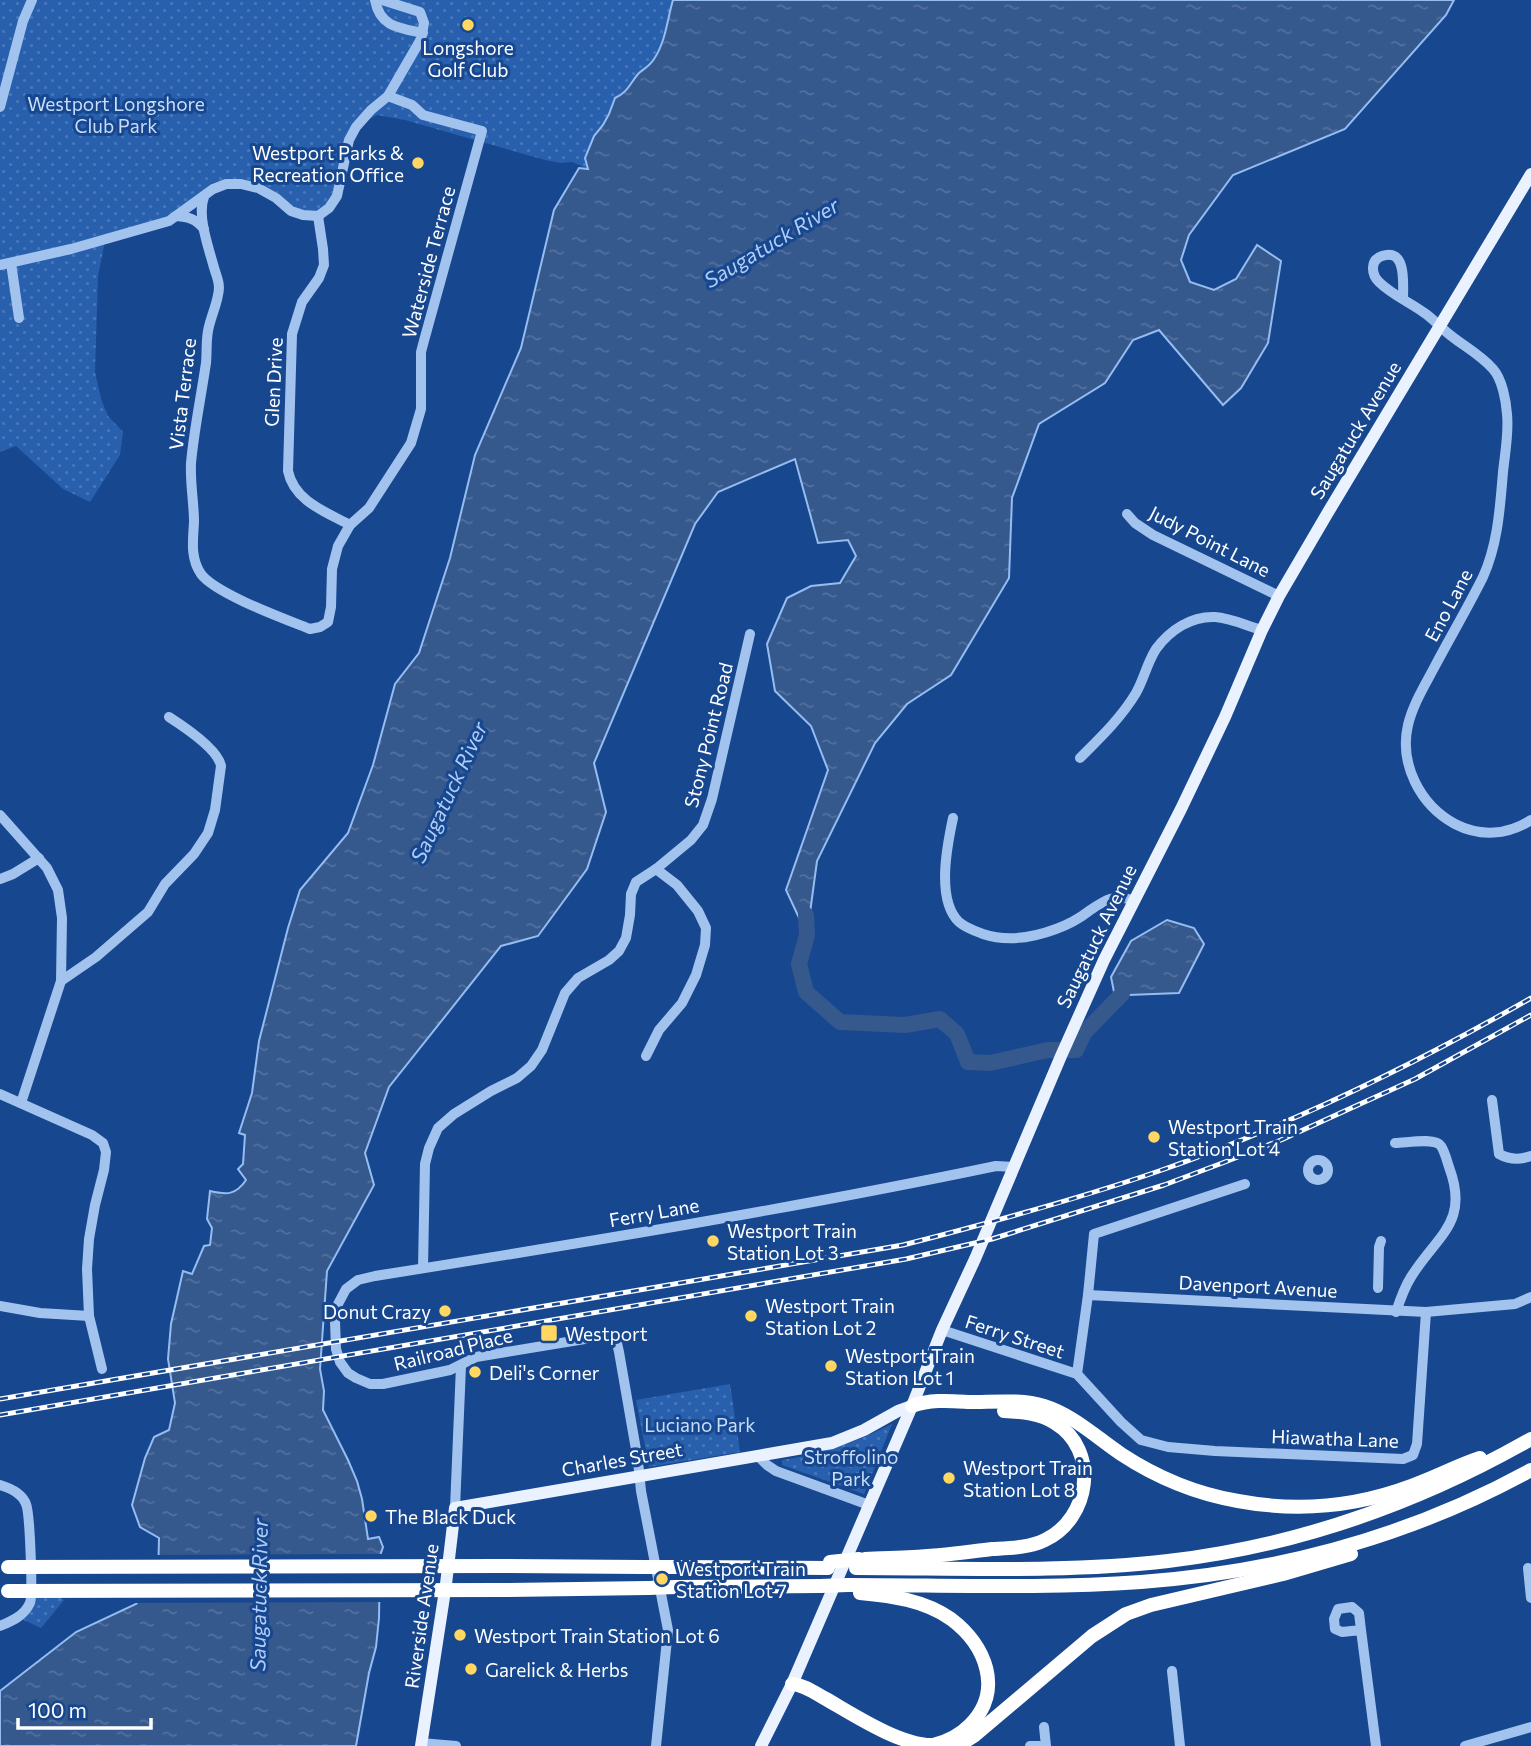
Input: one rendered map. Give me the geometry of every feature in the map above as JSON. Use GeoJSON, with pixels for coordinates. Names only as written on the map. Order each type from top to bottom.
{"type":"FeatureCollection","features":[{"type":"Feature","properties":{"kind":"highway"},"geometry":{"type":"LineString","coordinates":[[912,1406],[924,1401],[1025,1402],[1045,1406],[1074,1420],[1134,1462],[1171,1481],[1223,1498],[1286,1507],[1339,1504],[1382,1496],[1529,1440]]}},
{"type":"Feature","properties":{"kind":"highway"},"geometry":{"type":"LineString","coordinates":[[858,1564],[1036,1544],[1063,1528],[1074,1516],[1081,1502],[1085,1477],[1082,1461],[1072,1438],[1056,1423],[1034,1414],[1019,1412],[920,1410],[912,1406]]}},
{"type":"Feature","properties":{"kind":"highway"},"geometry":{"type":"LineString","coordinates":[[4,1567],[768,1568],[858,1564],[1102,1566],[1167,1561],[1230,1552],[1323,1529],[1384,1509],[1471,1471],[1529,1440]]}},
{"type":"Feature","properties":{"kind":"highway"},"geometry":{"type":"LineString","coordinates":[[958,1746],[975,1735],[1092,1636],[1126,1614],[1151,1605],[1331,1561],[1372,1545],[1531,1470]]}},
{"type":"Feature","properties":{"kind":"highway"},"geometry":{"type":"LineString","coordinates":[[4,1591],[501,1590],[775,1586],[847,1589],[1077,1585],[1173,1579],[1300,1559],[1424,1520]]}},
{"type":"Feature","properties":{"kind":"highway"},"geometry":{"type":"LineString","coordinates":[[792,1685],[808,1689],[894,1738],[915,1744],[933,1745],[951,1739],[968,1728],[980,1713],[988,1688],[986,1668],[978,1647],[959,1625],[940,1612],[910,1600],[847,1589]]}},
{"type":"Feature","properties":{"kind":"highway"},"geometry":{"type":"LineString","coordinates":[[792,1685],[805,1697],[892,1746]]}},
{"type":"Feature","properties":{"kind":"main road","name":"Saugatuck Avenue"},"geometry":{"type":"LineString","coordinates":[[761,1746],[792,1685],[1067,1042],[1133,900],[1220,728],[1262,630],[1279,596],[1531,174]]}},
{"type":"Feature","properties":{"kind":"main road","name":"Charles Street"},"geometry":{"type":"LineString","coordinates":[[455,1508],[832,1443],[912,1406]]}},
{"type":"Feature","properties":{"kind":"main road","name":"Riverside Avenue"},"geometry":{"type":"LineString","coordinates":[[421,1745],[455,1508]]}},
{"type":"Feature","properties":{"kind":"street"},"geometry":{"type":"LineString","coordinates":[[0,107],[23,21],[32,0]]}},
{"type":"Feature","properties":{"kind":"street"},"geometry":{"type":"LineString","coordinates":[[375,0],[385,21],[423,33]]}},
{"type":"Feature","properties":{"kind":"street"},"geometry":{"type":"LineString","coordinates":[[0,265],[71,249],[169,221],[213,189],[226,184],[258,188],[291,211],[318,216],[329,208],[337,196],[347,148],[356,127],[388,96],[423,33],[424,23],[420,12],[382,0]]}},
{"type":"Feature","properties":{"kind":"street","name":"Waterside Terrace"},"geometry":{"type":"LineString","coordinates":[[197,566],[208,580],[232,595],[310,629],[320,627],[328,622],[332,569],[338,546],[349,525],[369,508],[411,443],[421,409],[421,352],[482,131],[423,115],[412,105],[388,96]]}},
{"type":"Feature","properties":{"kind":"street","name":"Vista Terrace"},"geometry":{"type":"LineString","coordinates":[[197,566],[192,550],[194,520],[191,466],[206,360],[207,333],[218,295],[219,281],[201,215],[204,197]]}},
{"type":"Feature","properties":{"kind":"street"},"geometry":{"type":"LineString","coordinates":[[176,216],[190,217],[204,229]]}},
{"type":"Feature","properties":{"kind":"street","name":"Glen Drive"},"geometry":{"type":"LineString","coordinates":[[318,216],[324,265],[319,278],[302,302],[292,334],[288,471],[290,481],[301,496],[349,525]]}},
{"type":"Feature","properties":{"kind":"street"},"geometry":{"type":"LineString","coordinates":[[12,263],[19,318]]}},
{"type":"Feature","properties":{"kind":"street","name":"Eno Lane"},"geometry":{"type":"LineString","coordinates":[[1403,299],[1432,318],[1496,372],[1506,404],[1507,431],[1499,514],[1491,557],[1412,713],[1406,739],[1408,762],[1416,785],[1427,800],[1437,811],[1459,826],[1495,833],[1514,829],[1531,820]]}},
{"type":"Feature","properties":{"kind":"street","name":"Judy Point Lane"},"geometry":{"type":"LineString","coordinates":[[1127,514],[1153,535],[1279,596]]}},
{"type":"Feature","properties":{"kind":"street"},"geometry":{"type":"LineString","coordinates":[[1080,758],[1132,699],[1157,649],[1175,629],[1194,620],[1213,617],[1262,630]]}},
{"type":"Feature","properties":{"kind":"street","name":"Stony Point Road"},"geometry":{"type":"LineString","coordinates":[[423,1268],[425,1164],[438,1128],[454,1114],[517,1078],[531,1066],[542,1050],[565,993],[578,978],[619,951],[626,938],[631,894],[636,882],[691,841],[703,825],[712,799],[750,634]]}},
{"type":"Feature","properties":{"kind":"street"},"geometry":{"type":"LineString","coordinates":[[61,981],[96,957],[148,912],[165,884],[194,854],[206,837],[215,810],[219,759],[189,730],[169,716]]}},
{"type":"Feature","properties":{"kind":"street"},"geometry":{"type":"LineString","coordinates":[[0,815],[47,868],[58,890],[62,918],[61,981],[21,1103]]}},
{"type":"Feature","properties":{"kind":"street"},"geometry":{"type":"LineString","coordinates":[[953,818],[945,865],[947,895],[957,919],[975,932],[996,939],[1014,939],[1059,928],[1108,899],[1125,897],[1133,900]]}},
{"type":"Feature","properties":{"kind":"street"},"geometry":{"type":"LineString","coordinates":[[0,879],[39,858]]}},
{"type":"Feature","properties":{"kind":"street"},"geometry":{"type":"LineString","coordinates":[[646,1056],[659,1030],[682,1003],[696,975],[705,945],[706,928],[698,911],[677,885],[656,869]]}},
{"type":"Feature","properties":{"kind":"street"},"geometry":{"type":"LineString","coordinates":[[0,1094],[92,1135],[103,1143],[106,1152],[104,1170],[89,1239],[87,1269],[89,1316],[102,1369]]}},
{"type":"Feature","properties":{"kind":"street"},"geometry":{"type":"LineString","coordinates":[[1492,1100],[1500,1154],[1508,1159],[1531,1156]]}},
{"type":"Feature","properties":{"kind":"street"},"geometry":{"type":"LineString","coordinates":[[1395,1143],[1435,1141],[1441,1145],[1452,1174],[1456,1196],[1456,1211],[1446,1232],[1411,1276],[1396,1312]]}},
{"type":"Feature","properties":{"kind":"street","name":"Ferry Lane"},"geometry":{"type":"LineString","coordinates":[[335,1331],[336,1315],[346,1289],[369,1277],[778,1209],[996,1166],[1013,1167]]}},
{"type":"Feature","properties":{"kind":"street"},"geometry":{"type":"LineString","coordinates":[[1077,1374],[1094,1234],[1245,1184]]}},
{"type":"Feature","properties":{"kind":"street"},"geometry":{"type":"LineString","coordinates":[[1378,1287],[1381,1241]]}},
{"type":"Feature","properties":{"kind":"street","name":"Davenport Avenue"},"geometry":{"type":"LineString","coordinates":[[1088,1295],[1426,1312]]}},
{"type":"Feature","properties":{"kind":"street"},"geometry":{"type":"LineString","coordinates":[[1426,1312],[1516,1304],[1531,1297]]}},
{"type":"Feature","properties":{"kind":"street"},"geometry":{"type":"LineString","coordinates":[[0,1306],[40,1313],[89,1316]]}},
{"type":"Feature","properties":{"kind":"street","name":"Hiawatha Lane"},"geometry":{"type":"LineString","coordinates":[[1077,1374],[1141,1440],[1168,1447],[1215,1451],[1403,1459],[1413,1455],[1417,1444],[1426,1312]]}},
{"type":"Feature","properties":{"kind":"street","name":"Ferry Street"},"geometry":{"type":"LineString","coordinates":[[943,1330],[1077,1374]]}},
{"type":"Feature","properties":{"kind":"street","name":"Railroad Place"},"geometry":{"type":"LineString","coordinates":[[335,1331],[340,1362],[348,1373],[365,1382],[383,1384],[450,1370],[477,1357],[603,1336],[613,1338],[619,1352],[639,1476]]}},
{"type":"Feature","properties":{"kind":"street","name":"Riverside Avenue"},"geometry":{"type":"LineString","coordinates":[[455,1508],[461,1366]]}},
{"type":"Feature","properties":{"kind":"street"},"geometry":{"type":"LineString","coordinates":[[758,1456],[781,1473],[869,1504]]}},
{"type":"Feature","properties":{"kind":"street"},"geometry":{"type":"LineString","coordinates":[[639,1476],[668,1630],[656,1746]]}},
{"type":"Feature","properties":{"kind":"street"},"geometry":{"type":"LineString","coordinates":[[0,1485],[16,1491],[26,1503],[30,1529],[31,1601],[21,1616],[0,1626]]}},
{"type":"Feature","properties":{"kind":"street"},"geometry":{"type":"LineString","coordinates":[[1528,1568],[1531,1598]]}},
{"type":"Feature","properties":{"kind":"street"},"geometry":{"type":"LineString","coordinates":[[1362,1630],[1377,1746]]}},
{"type":"Feature","properties":{"kind":"street"},"geometry":{"type":"LineString","coordinates":[[1172,1671],[1180,1746]]}},
{"type":"Feature","properties":{"kind":"street"},"geometry":{"type":"LineString","coordinates":[[1044,1727],[1046,1746]]}},
{"type":"Feature","properties":{"kind":"street"},"geometry":{"type":"LineString","coordinates":[[1465,1746],[1531,1727]]}},
{"type":"Feature","properties":{"kind":"street"},"geometry":{"type":"LineString","coordinates":[[421,1745],[456,1746]]}},
{"type":"Feature","properties":{"kind":"street"},"geometry":{"type":"LineString","coordinates":[[1030,1746],[1038,1746]]}},
{"type":"Feature","properties":{"kind":"green space","name":"Westport Longshore Club Park"},"geometry":{"type":"Polygon","coordinates":[[[0,0],[673,0],[658,52],[626,91],[615,98],[603,125],[594,136],[585,158],[589,169],[572,162],[545,160],[405,120],[377,115],[350,130],[329,204],[315,213],[295,208],[275,193],[245,180],[226,179],[212,183],[169,216],[106,236],[98,276],[95,372],[108,416],[123,432],[120,455],[90,502],[63,489],[16,446],[0,452],[0,0]]]}},
{"type":"Feature","properties":{"kind":"green space","name":"Luciano Park"},"geometry":{"type":"Polygon","coordinates":[[[730,1384],[740,1452],[649,1467],[636,1400],[730,1384]]]}},
{"type":"Feature","properties":{"kind":"green space","name":"Stroffolino Park"},"geometry":{"type":"Polygon","coordinates":[[[892,1424],[864,1494],[782,1465],[782,1460],[838,1446],[892,1424]]]}},
{"type":"Feature","properties":{"kind":"green space"},"geometry":{"type":"Polygon","coordinates":[[[30,1592],[56,1595],[64,1600],[41,1628],[13,1615],[21,1608],[30,1592]]]}},
{"type":"Feature","properties":{"kind":"water","name":"Saugatuck River"},"geometry":{"type":"Polygon","coordinates":[[[673,0],[1454,0],[1446,15],[1345,129],[1233,175],[1189,235],[1181,260],[1190,282],[1214,290],[1236,279],[1257,245],[1281,261],[1268,343],[1241,388],[1223,405],[1159,330],[1133,340],[1105,383],[1039,424],[1012,498],[1009,578],[951,675],[907,704],[875,743],[817,861],[807,935],[786,890],[828,770],[811,726],[775,691],[767,644],[787,598],[811,586],[840,583],[856,556],[848,540],[818,543],[795,459],[718,492],[695,524],[594,763],[606,812],[587,869],[538,936],[501,946],[389,1087],[365,1153],[374,1185],[327,1271],[320,1369],[324,1391],[323,1410],[357,1481],[368,1539],[379,1537],[383,1547],[380,1556],[376,1647],[356,1746],[0,1746],[0,1691],[76,1632],[136,1604],[158,1579],[159,1538],[140,1527],[132,1505],[154,1437],[169,1430],[175,1403],[168,1359],[171,1324],[183,1271],[192,1274],[204,1246],[210,1245],[212,1228],[207,1219],[210,1191],[231,1193],[239,1189],[246,1180],[238,1169],[243,1164],[245,1135],[239,1133],[252,1093],[259,1041],[300,890],[348,833],[373,765],[395,684],[419,653],[450,558],[475,455],[521,348],[554,210],[579,168],[588,169],[585,158],[615,98],[626,91],[658,52],[673,0]]]}},
{"type":"Feature","properties":{"kind":"water"},"geometry":{"type":"Polygon","coordinates":[[[1167,920],[1194,928],[1204,944],[1179,993],[1128,995],[1114,992],[1111,977],[1131,941],[1167,920]]]}},
{"type":"Feature","properties":{"kind":"pier"},"geometry":{"type":"Polygon","coordinates":[[[384,1554],[383,1602],[130,1603],[155,1578],[155,1555],[384,1554]]]}},
{"type":"Feature","properties":{"kind":"waterway"},"geometry":{"type":"LineString","coordinates":[[806,915],[807,935],[799,964],[806,992],[840,1022],[905,1025],[940,1019],[957,1034],[968,1062],[990,1063],[1048,1050],[1076,1050],[1084,1033],[1122,994]]}},
{"type":"Feature","properties":{"kind":"railway"},"geometry":{"type":"LineString","coordinates":[[0,1399],[903,1245],[935,1237],[1127,1182],[1255,1135],[1395,1071],[1531,998]]}},
{"type":"Feature","properties":{"kind":"railway"},"geometry":{"type":"LineString","coordinates":[[0,1415],[906,1259],[992,1239],[1164,1185],[1281,1140],[1415,1079],[1531,1015]]}},
{"type":"Feature","properties":{"kind":"place","name":"Longshore Golf Club"},"geometry":{"type":"Point","coordinates":[468,25]}},
{"type":"Feature","properties":{"kind":"place","name":"Westport Parks & Recreation Office"},"geometry":{"type":"Point","coordinates":[418,163]}},
{"type":"Feature","properties":{"kind":"place","name":"Westport Train Station Lot 4"},"geometry":{"type":"Point","coordinates":[1154,1137]}},
{"type":"Feature","properties":{"kind":"place","name":"Westport Train Station Lot 3"},"geometry":{"type":"Point","coordinates":[713,1241]}},
{"type":"Feature","properties":{"kind":"place","name":"Donut Crazy"},"geometry":{"type":"Point","coordinates":[445,1311]}},
{"type":"Feature","properties":{"kind":"place","name":"Westport Train Station Lot 2"},"geometry":{"type":"Point","coordinates":[751,1316]}},
{"type":"Feature","properties":{"kind":"place","name":"Westport"},"geometry":{"type":"Point","coordinates":[549,1333]}},
{"type":"Feature","properties":{"kind":"place","name":"Westport Train Station Lot 1"},"geometry":{"type":"Point","coordinates":[831,1366]}},
{"type":"Feature","properties":{"kind":"place","name":"Deli's Corner"},"geometry":{"type":"Point","coordinates":[475,1372]}},
{"type":"Feature","properties":{"kind":"place","name":"Westport Train Station Lot 8"},"geometry":{"type":"Point","coordinates":[949,1478]}},
{"type":"Feature","properties":{"kind":"place","name":"The Black Duck"},"geometry":{"type":"Point","coordinates":[371,1516]}},
{"type":"Feature","properties":{"kind":"place","name":"Westport Train Station Lot 7"},"geometry":{"type":"Point","coordinates":[662,1579]}},
{"type":"Feature","properties":{"kind":"place","name":"Westport Train Station Lot 6"},"geometry":{"type":"Point","coordinates":[460,1635]}},
{"type":"Feature","properties":{"kind":"place","name":"Garelick & Herbs"},"geometry":{"type":"Point","coordinates":[471,1669]}}]}
